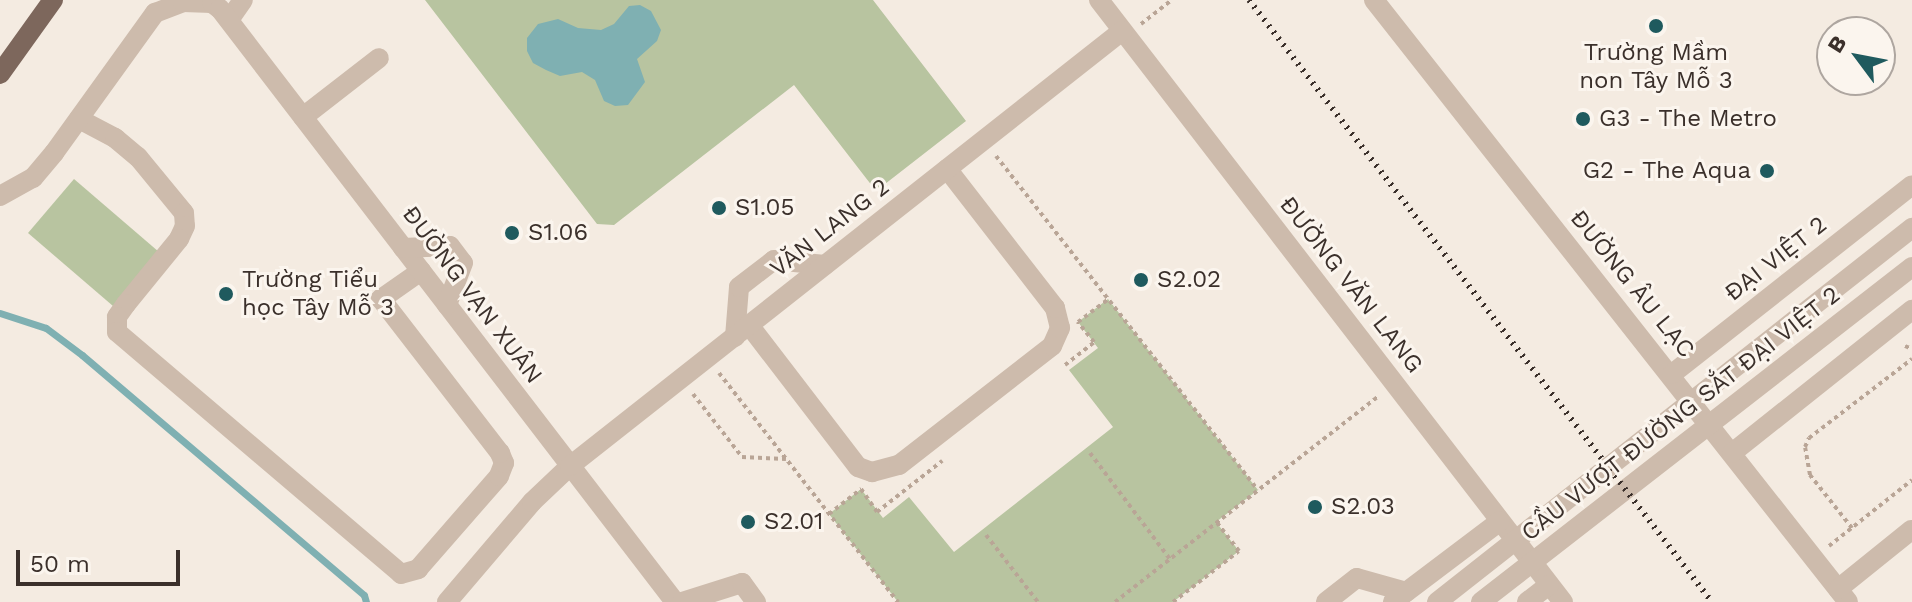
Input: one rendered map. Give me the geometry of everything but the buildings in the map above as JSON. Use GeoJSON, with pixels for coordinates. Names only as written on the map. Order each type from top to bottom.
{"type":"FeatureCollection","features":[{"type":"Feature","properties":{"kind":"main road"},"geometry":{"type":"LineString","coordinates":[[0,74],[53,0]]}},
{"type":"Feature","properties":{"kind":"street"},"geometry":{"type":"LineString","coordinates":[[4,193],[33,178],[155,13],[166,5],[212,3],[229,20],[243,0]]}},
{"type":"Feature","properties":{"kind":"street","name":"ĐƯỜNG VĂN LANG"},"geometry":{"type":"LineString","coordinates":[[1099,0],[1129,30],[1563,602]]}},
{"type":"Feature","properties":{"kind":"street","name":"ĐƯỜNG ÂU LẠC"},"geometry":{"type":"LineString","coordinates":[[1374,0],[1672,374],[1843,596]]}},
{"type":"Feature","properties":{"kind":"street","name":"ĐƯỜNG VẠN XUÂN"},"geometry":{"type":"LineString","coordinates":[[229,20],[675,602]]}},
{"type":"Feature","properties":{"kind":"street","name":"VĂN LANG 2"},"geometry":{"type":"LineString","coordinates":[[447,602],[532,502],[570,466],[1129,30]]}},
{"type":"Feature","properties":{"kind":"street"},"geometry":{"type":"LineString","coordinates":[[303,117],[379,58]]}},
{"type":"Feature","properties":{"kind":"street"},"geometry":{"type":"LineString","coordinates":[[79,119],[115,138],[138,157],[184,213],[185,226],[179,239],[117,317],[117,332],[401,574],[418,569],[499,476],[504,463],[500,453],[381,299],[421,271]]}},
{"type":"Feature","properties":{"kind":"street"},"geometry":{"type":"LineString","coordinates":[[825,265],[774,260],[739,287],[742,331],[858,467],[872,472],[899,465],[1052,346],[1060,328],[1055,308],[947,169]]}},
{"type":"Feature","properties":{"kind":"street","name":"ĐẠI VIỆT 2"},"geometry":{"type":"LineString","coordinates":[[1672,374],[1912,185]]}},
{"type":"Feature","properties":{"kind":"street","name":"CẦU VƯỢT ĐƯỜNG SẮT ĐẠI VIỆT 2"},"geometry":{"type":"LineString","coordinates":[[1437,602],[1912,228]]}},
{"type":"Feature","properties":{"kind":"street"},"geometry":{"type":"LineString","coordinates":[[403,248],[450,246],[457,255],[463,263],[447,305]]}},
{"type":"Feature","properties":{"kind":"street","name":"CẦU VƯỢT ĐƯỜNG SẮT ĐẠI VIỆT 2"},"geometry":{"type":"LineString","coordinates":[[1481,602],[1912,267]]}},
{"type":"Feature","properties":{"kind":"street"},"geometry":{"type":"LineString","coordinates":[[1732,453],[1912,310]]}},
{"type":"Feature","properties":{"kind":"street"},"geometry":{"type":"LineString","coordinates":[[1326,602],[1357,578],[1399,597],[1500,521]]}},
{"type":"Feature","properties":{"kind":"street"},"geometry":{"type":"LineString","coordinates":[[1843,596],[1911,530]]}},
{"type":"Feature","properties":{"kind":"street"},"geometry":{"type":"LineString","coordinates":[[682,602],[742,583],[756,602]]}},
{"type":"Feature","properties":{"kind":"street"},"geometry":{"type":"LineString","coordinates":[[1527,602],[1549,585]]}},
{"type":"Feature","properties":{"kind":"path"},"geometry":{"type":"LineString","coordinates":[[1129,30],[1172,0]]}},
{"type":"Feature","properties":{"kind":"path"},"geometry":{"type":"LineString","coordinates":[[996,156],[1258,490]]}},
{"type":"Feature","properties":{"kind":"path"},"geometry":{"type":"LineString","coordinates":[[1905,346],[1912,349]]}},
{"type":"Feature","properties":{"kind":"path"},"geometry":{"type":"LineString","coordinates":[[1852,528],[1810,475],[1805,447],[1809,438],[1912,359]]}},
{"type":"Feature","properties":{"kind":"path"},"geometry":{"type":"LineString","coordinates":[[719,373],[898,602]]}},
{"type":"Feature","properties":{"kind":"path"},"geometry":{"type":"LineString","coordinates":[[693,394],[742,457],[786,459]]}},
{"type":"Feature","properties":{"kind":"path"},"geometry":{"type":"LineString","coordinates":[[1115,602],[1378,396]]}},
{"type":"Feature","properties":{"kind":"path"},"geometry":{"type":"LineString","coordinates":[[1090,453],[1170,559]]}},
{"type":"Feature","properties":{"kind":"path"},"geometry":{"type":"LineString","coordinates":[[1829,546],[1912,480]]}},
{"type":"Feature","properties":{"kind":"path"},"geometry":{"type":"LineString","coordinates":[[1173,602],[1239,551],[1216,522]]}},
{"type":"Feature","properties":{"kind":"path"},"geometry":{"type":"LineString","coordinates":[[986,535],[1038,602]]}},
{"type":"Feature","properties":{"kind":"green space"},"geometry":{"type":"Polygon","coordinates":[[[425,0],[873,0],[966,121],[876,191],[794,85],[614,225],[597,224],[425,0]]]}},
{"type":"Feature","properties":{"kind":"green space"},"geometry":{"type":"Polygon","coordinates":[[[74,179],[159,252],[113,306],[28,233],[74,179]]]}},
{"type":"Feature","properties":{"kind":"green space"},"geometry":{"type":"Polygon","coordinates":[[[1108,299],[1258,490],[1216,522],[1239,551],[1173,602],[898,602],[829,514],[861,489],[883,518],[909,497],[954,552],[1113,427],[1069,370],[1098,348],[1078,322],[1108,299]]]}},
{"type":"Feature","properties":{"kind":"water"},"geometry":{"type":"Polygon","coordinates":[[[640,5],[651,11],[661,30],[657,41],[637,59],[645,82],[628,105],[615,106],[604,101],[595,80],[582,72],[560,76],[546,70],[533,63],[527,51],[527,38],[538,24],[558,19],[578,28],[601,30],[614,24],[629,6],[640,5]]]}},
{"type":"Feature","properties":{"kind":"waterway"},"geometry":{"type":"LineString","coordinates":[[0,313],[46,328],[82,355],[364,595],[366,602]]}},
{"type":"Feature","properties":{"kind":"railway"},"geometry":{"type":"LineString","coordinates":[[1249,0],[1712,602]]}},
{"type":"Feature","properties":{"kind":"place","name":"Trường Mầm non Tây Mỗ 3"},"geometry":{"type":"Point","coordinates":[1656,26]}},
{"type":"Feature","properties":{"kind":"place","name":"G3 - The Metro"},"geometry":{"type":"Point","coordinates":[1583,119]}},
{"type":"Feature","properties":{"kind":"place","name":"G2 - The Aqua"},"geometry":{"type":"Point","coordinates":[1767,171]}},
{"type":"Feature","properties":{"kind":"place","name":"S1.05"},"geometry":{"type":"Point","coordinates":[719,208]}},
{"type":"Feature","properties":{"kind":"place","name":"S1.06"},"geometry":{"type":"Point","coordinates":[512,233]}},
{"type":"Feature","properties":{"kind":"place","name":"S2.02"},"geometry":{"type":"Point","coordinates":[1141,280]}},
{"type":"Feature","properties":{"kind":"place","name":"Trường Tiểu học Tây Mỗ 3"},"geometry":{"type":"Point","coordinates":[226,294]}},
{"type":"Feature","properties":{"kind":"place","name":"S2.03"},"geometry":{"type":"Point","coordinates":[1315,507]}},
{"type":"Feature","properties":{"kind":"place","name":"S2.01"},"geometry":{"type":"Point","coordinates":[748,522]}}]}
